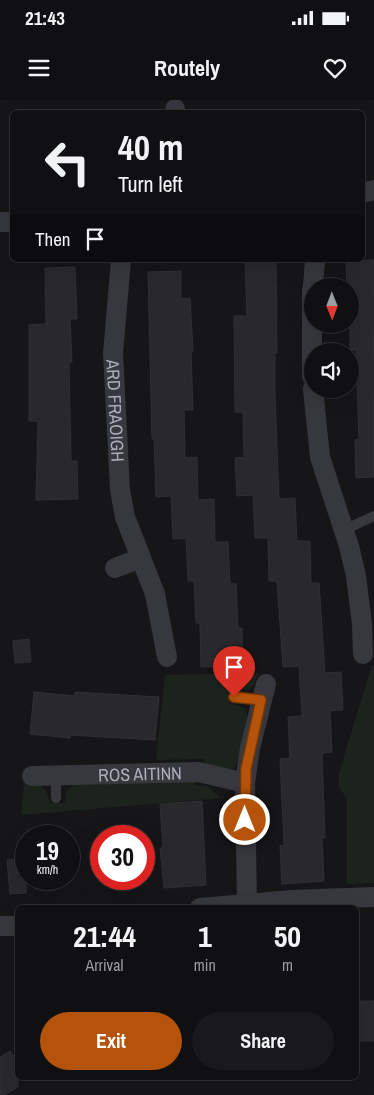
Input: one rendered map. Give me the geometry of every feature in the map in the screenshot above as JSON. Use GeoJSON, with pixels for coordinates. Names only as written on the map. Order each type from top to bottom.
{"type":"FeatureCollection","features":[{"type":"Feature","properties":{"kind":"street","name":"ARD FRAOIGH"},"geometry":{"type":"LineString","coordinates":[[121,262],[114,336],[116,442],[120,490],[125,517],[155,594],[167,657]]}},
{"type":"Feature","properties":{"kind":"street"},"geometry":{"type":"LineString","coordinates":[[314,278],[315,262]]}},
{"type":"Feature","properties":{"kind":"street"},"geometry":{"type":"LineString","coordinates":[[314,398],[320,457],[344,530],[356,576],[362,624],[362,654]]}},
{"type":"Feature","properties":{"kind":"street"},"geometry":{"type":"LineString","coordinates":[[115,568],[141,558]]}},
{"type":"Feature","properties":{"kind":"street"},"geometry":{"type":"LineString","coordinates":[[247,904],[245,783],[263,692]]}},
{"type":"Feature","properties":{"kind":"street","name":"ROS AITINN"},"geometry":{"type":"LineString","coordinates":[[32,776],[199,772],[245,783]]}},
{"type":"Feature","properties":{"kind":"street"},"geometry":{"type":"LineString","coordinates":[[235,905],[292,900],[374,897]]}},
{"type":"Feature","properties":{"kind":"street"},"geometry":{"type":"LineString","coordinates":[[0,926],[15,926]]}},
{"type":"Feature","properties":{"kind":"lane"},"geometry":{"type":"LineString","coordinates":[[344,530],[374,516]]}},
{"type":"Feature","properties":{"kind":"lane"},"geometry":{"type":"LineString","coordinates":[[234,697],[263,692]]}},
{"type":"Feature","properties":{"kind":"lane"},"geometry":{"type":"LineString","coordinates":[[56,776],[56,798]]}},
{"type":"Feature","properties":{"kind":"shaded area"},"geometry":{"type":"Polygon","coordinates":[[[372,665],[374,665],[374,883],[347,884],[347,799],[339,787],[339,773],[372,665]]]}},
{"type":"Feature","properties":{"kind":"shaded area"},"geometry":{"type":"Polygon","coordinates":[[[258,673],[254,685],[248,690],[231,689],[229,703],[244,708],[247,731],[239,760],[230,771],[205,765],[204,759],[156,760],[165,675],[258,673]]]}},
{"type":"Feature","properties":{"kind":"shaded area"},"geometry":{"type":"Polygon","coordinates":[[[194,779],[195,785],[207,786],[221,798],[21,815],[24,783],[42,787],[47,793],[50,803],[66,803],[66,792],[75,783],[194,779]]]}},
{"type":"Feature","properties":{"kind":"building"},"geometry":{"type":"Polygon","coordinates":[[[365,260],[374,260],[374,477],[356,478],[355,440],[359,439],[359,343],[350,343],[350,333],[359,333],[359,278],[347,278],[346,262],[365,262],[365,260]]]}},
{"type":"Feature","properties":{"kind":"building"},"geometry":{"type":"Polygon","coordinates":[[[245,262],[276,262],[277,353],[275,353],[275,396],[279,499],[295,498],[297,541],[310,541],[311,583],[319,583],[325,673],[341,672],[343,710],[330,711],[332,752],[322,753],[325,838],[322,838],[324,881],[282,884],[280,846],[284,845],[280,759],[290,758],[288,717],[302,716],[299,666],[283,667],[277,581],[269,581],[268,538],[255,538],[253,495],[237,496],[235,458],[244,457],[243,412],[235,412],[234,316],[247,316],[245,262]]]}},
{"type":"Feature","properties":{"kind":"building"},"geometry":{"type":"Polygon","coordinates":[[[75,267],[77,319],[70,319],[72,362],[69,362],[71,461],[77,461],[78,499],[36,500],[38,421],[29,421],[29,325],[46,324],[45,268],[75,267]]]}},
{"type":"Feature","properties":{"kind":"building"},"geometry":{"type":"Polygon","coordinates":[[[181,271],[181,299],[190,298],[193,351],[191,351],[193,410],[184,410],[185,458],[197,457],[198,500],[214,499],[215,542],[228,542],[230,584],[236,584],[238,628],[242,628],[243,666],[201,667],[200,623],[196,623],[194,581],[188,581],[186,538],[173,539],[171,496],[156,497],[154,439],[152,439],[148,272],[181,271]]]}},
{"type":"Feature","properties":{"kind":"building"},"geometry":{"type":"Polygon","coordinates":[[[29,639],[31,662],[15,663],[13,641],[29,639]]]}},
{"type":"Feature","properties":{"kind":"building"},"geometry":{"type":"Polygon","coordinates":[[[34,692],[75,696],[75,692],[159,697],[155,740],[70,735],[70,738],[30,734],[34,692]]]}},
{"type":"Feature","properties":{"kind":"building"},"geometry":{"type":"Polygon","coordinates":[[[202,801],[206,885],[164,888],[160,848],[163,848],[160,804],[202,801]]]}},
{"type":"Feature","properties":{"kind":"building"},"geometry":{"type":"Polygon","coordinates":[[[15,859],[15,890],[26,890],[26,893],[10,894],[7,860],[15,859]]]}},
{"type":"Feature","properties":{"kind":"building"},"geometry":{"type":"Polygon","coordinates":[[[359,1001],[374,1001],[374,1041],[359,1041],[359,1001]]]}},
{"type":"Feature","properties":{"kind":"building"},"geometry":{"type":"Polygon","coordinates":[[[10,1051],[15,1058],[15,1080],[18,1080],[18,1087],[4,1095],[0,1095],[0,1057],[10,1051]]]}},
{"type":"Feature","properties":{"kind":"route"},"geometry":{"type":"LineString","coordinates":[[234,697],[261,700],[246,769],[245,820]]}}]}
